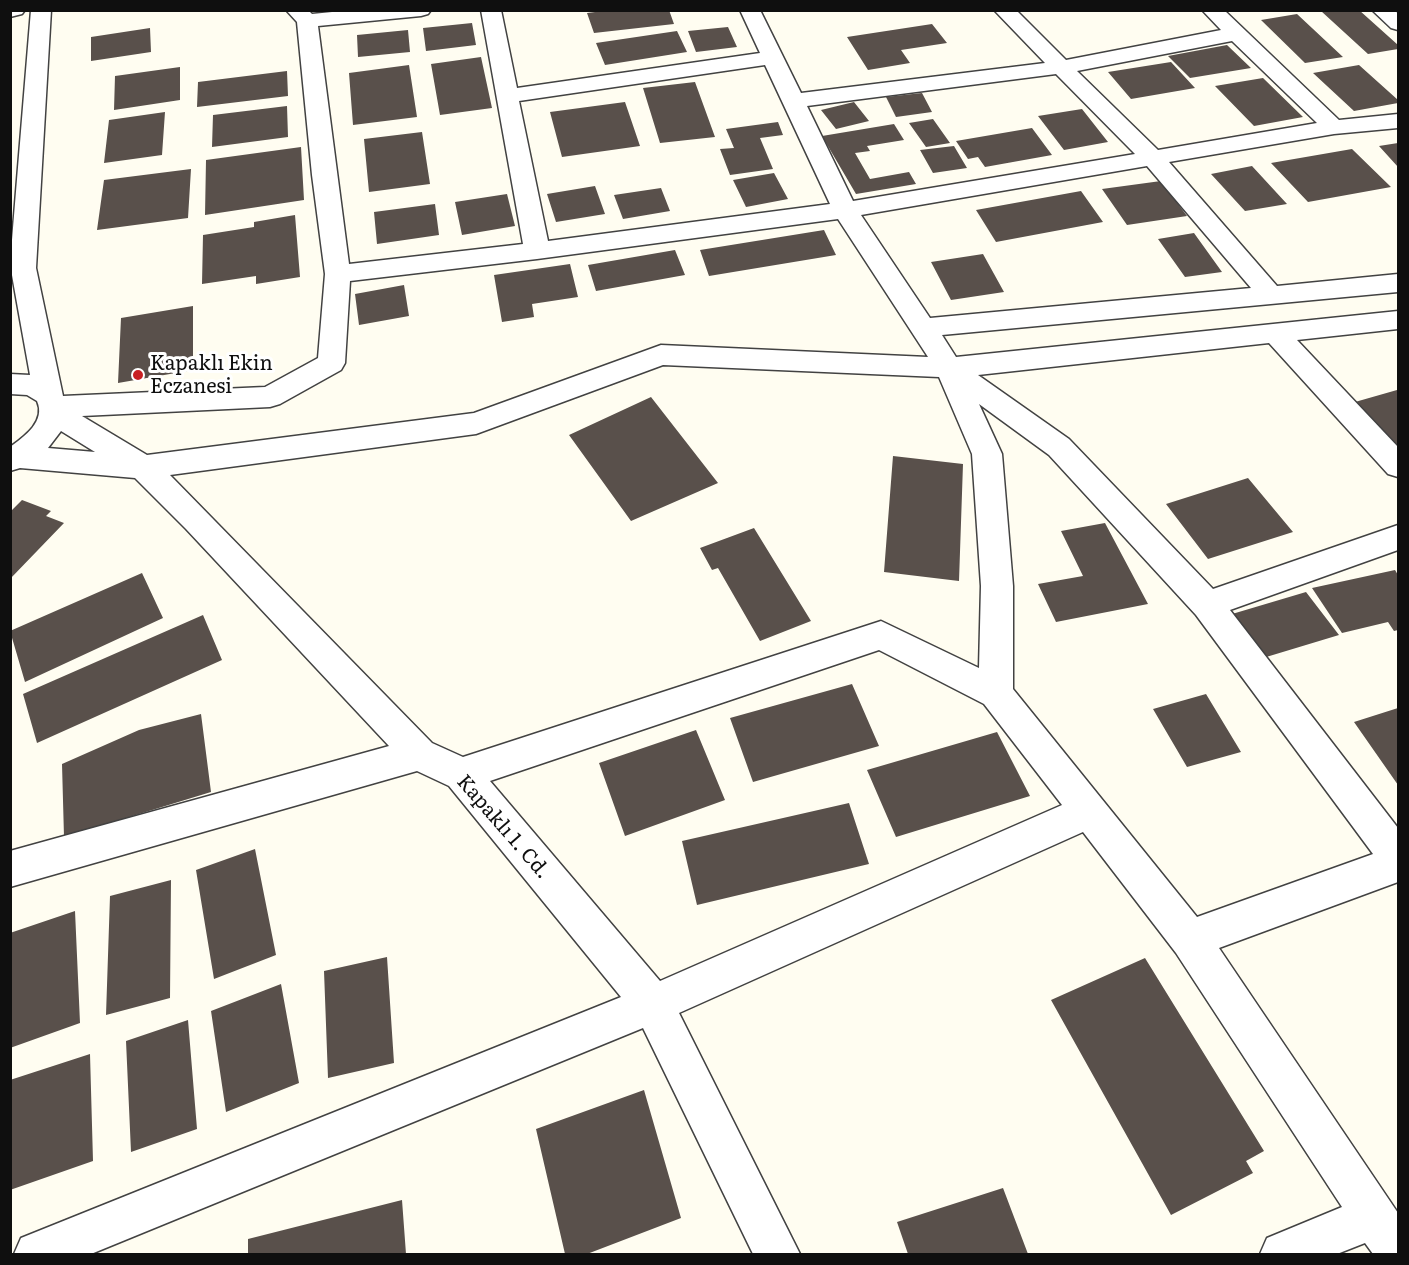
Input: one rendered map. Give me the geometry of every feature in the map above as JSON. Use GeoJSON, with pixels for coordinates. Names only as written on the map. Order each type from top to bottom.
{"type":"FeatureCollection","features":[{"type":"Feature","properties":{"kind":"street"},"geometry":{"type":"LineString","coordinates":[[15,458],[39,442],[52,425],[52,405],[23,268],[19,209],[41,10]]}},
{"type":"Feature","properties":{"kind":"street"},"geometry":{"type":"LineString","coordinates":[[10,384],[32,386],[52,405],[270,397],[331,363],[338,274],[302,16],[421,10]]}},
{"type":"Feature","properties":{"kind":"street"},"geometry":{"type":"LineString","coordinates":[[491,10],[537,251]]}},
{"type":"Feature","properties":{"kind":"street"},"geometry":{"type":"LineString","coordinates":[[750,10],[845,210],[949,368],[987,454],[997,586],[996,693]]}},
{"type":"Feature","properties":{"kind":"street"},"geometry":{"type":"LineString","coordinates":[[1005,10],[1153,158],[1271,295]]}},
{"type":"Feature","properties":{"kind":"street"},"geometry":{"type":"LineString","coordinates":[[1212,10],[1334,127]]}},
{"type":"Feature","properties":{"kind":"street"},"geometry":{"type":"LineString","coordinates":[[1382,10],[1398,24]]}},
{"type":"Feature","properties":{"kind":"street"},"geometry":{"type":"LineString","coordinates":[[794,101],[1064,68],[1236,34]]}},
{"type":"Feature","properties":{"kind":"street"},"geometry":{"type":"LineString","coordinates":[[507,96],[771,58]]}},
{"type":"Feature","properties":{"kind":"street"},"geometry":{"type":"LineString","coordinates":[[338,274],[537,251],[845,210],[1334,127],[1398,121]]}},
{"type":"Feature","properties":{"kind":"street"},"geometry":{"type":"LineString","coordinates":[[10,295],[23,268]]}},
{"type":"Feature","properties":{"kind":"street"},"geometry":{"type":"LineString","coordinates":[[923,328],[1398,283]]}},
{"type":"Feature","properties":{"kind":"street"},"geometry":{"type":"LineString","coordinates":[[15,458],[143,467],[476,423],[661,355],[949,368],[1398,320]]}},
{"type":"Feature","properties":{"kind":"street"},"geometry":{"type":"LineString","coordinates":[[1275,333],[1398,466]]}},
{"type":"Feature","properties":{"kind":"street"},"geometry":{"type":"LineString","coordinates":[[949,368],[1059,447],[1207,605],[1398,857]]}},
{"type":"Feature","properties":{"kind":"street","name":"Kapaklı 1. Cd."},"geometry":{"type":"LineString","coordinates":[[52,405],[143,467],[419,754],[462,774],[653,1004],[777,1254]]}},
{"type":"Feature","properties":{"kind":"street"},"geometry":{"type":"LineString","coordinates":[[1207,605],[1398,537]]}},
{"type":"Feature","properties":{"kind":"street"},"geometry":{"type":"LineString","coordinates":[[462,774],[881,634],[996,693],[1190,939],[1398,1252]]}},
{"type":"Feature","properties":{"kind":"street"},"geometry":{"type":"LineString","coordinates":[[10,869],[419,754]]}},
{"type":"Feature","properties":{"kind":"street"},"geometry":{"type":"LineString","coordinates":[[37,1254],[653,1004],[1089,811]]}},
{"type":"Feature","properties":{"kind":"street"},"geometry":{"type":"LineString","coordinates":[[1190,939],[1398,864]]}},
{"type":"Feature","properties":{"kind":"street"},"geometry":{"type":"LineString","coordinates":[[1283,1254],[1374,1217]]}},
{"type":"Feature","properties":{"kind":"building"},"geometry":{"type":"Polygon","coordinates":[[[611,10],[669,10],[674,24],[594,33],[587,13],[611,10]]]}},
{"type":"Feature","properties":{"kind":"building"},"geometry":{"type":"Polygon","coordinates":[[[1359,10],[1398,45],[1398,49],[1368,54],[1321,11],[1359,10]]]}},
{"type":"Feature","properties":{"kind":"building"},"geometry":{"type":"Polygon","coordinates":[[[1297,14],[1343,57],[1305,63],[1261,20],[1297,14]]]}},
{"type":"Feature","properties":{"kind":"building"},"geometry":{"type":"Polygon","coordinates":[[[472,23],[476,45],[426,51],[423,28],[472,23]]]}},
{"type":"Feature","properties":{"kind":"building"},"geometry":{"type":"Polygon","coordinates":[[[932,24],[947,43],[901,50],[910,63],[868,70],[847,37],[932,24]]]}},
{"type":"Feature","properties":{"kind":"building"},"geometry":{"type":"Polygon","coordinates":[[[728,27],[737,47],[696,52],[688,31],[728,27]]]}},
{"type":"Feature","properties":{"kind":"building"},"geometry":{"type":"Polygon","coordinates":[[[150,28],[151,52],[91,61],[91,37],[150,28]]]}},
{"type":"Feature","properties":{"kind":"building"},"geometry":{"type":"Polygon","coordinates":[[[408,30],[410,52],[358,57],[357,35],[408,30]]]}},
{"type":"Feature","properties":{"kind":"building"},"geometry":{"type":"Polygon","coordinates":[[[677,31],[687,52],[605,65],[596,43],[677,31]]]}},
{"type":"Feature","properties":{"kind":"building"},"geometry":{"type":"Polygon","coordinates":[[[1227,45],[1251,68],[1190,78],[1168,56],[1227,45]]]}},
{"type":"Feature","properties":{"kind":"building"},"geometry":{"type":"Polygon","coordinates":[[[481,57],[492,108],[440,115],[431,64],[481,57]]]}},
{"type":"Feature","properties":{"kind":"building"},"geometry":{"type":"Polygon","coordinates":[[[1171,62],[1195,88],[1131,99],[1108,72],[1171,62]]]}},
{"type":"Feature","properties":{"kind":"building"},"geometry":{"type":"Polygon","coordinates":[[[409,65],[417,117],[353,125],[349,73],[409,65]]]}},
{"type":"Feature","properties":{"kind":"building"},"geometry":{"type":"Polygon","coordinates":[[[1359,65],[1398,100],[1398,103],[1354,111],[1313,73],[1359,65]]]}},
{"type":"Feature","properties":{"kind":"building"},"geometry":{"type":"Polygon","coordinates":[[[180,67],[180,100],[114,110],[115,76],[180,67]]]}},
{"type":"Feature","properties":{"kind":"building"},"geometry":{"type":"Polygon","coordinates":[[[287,71],[288,96],[197,107],[198,82],[287,71]]]}},
{"type":"Feature","properties":{"kind":"building"},"geometry":{"type":"Polygon","coordinates":[[[1263,78],[1303,117],[1254,126],[1215,86],[1263,78]]]}},
{"type":"Feature","properties":{"kind":"building"},"geometry":{"type":"Polygon","coordinates":[[[695,82],[715,137],[660,143],[643,88],[695,82]]]}},
{"type":"Feature","properties":{"kind":"building"},"geometry":{"type":"Polygon","coordinates":[[[922,93],[932,112],[896,117],[886,97],[922,93]]]}},
{"type":"Feature","properties":{"kind":"building"},"geometry":{"type":"Polygon","coordinates":[[[625,102],[640,146],[562,157],[550,112],[625,102]]]}},
{"type":"Feature","properties":{"kind":"building"},"geometry":{"type":"Polygon","coordinates":[[[854,102],[869,121],[836,129],[821,110],[854,102]]]}},
{"type":"Feature","properties":{"kind":"building"},"geometry":{"type":"Polygon","coordinates":[[[287,106],[288,137],[212,147],[213,115],[287,106]]]}},
{"type":"Feature","properties":{"kind":"building"},"geometry":{"type":"Polygon","coordinates":[[[1082,109],[1108,142],[1064,150],[1038,116],[1082,109]]]}},
{"type":"Feature","properties":{"kind":"building"},"geometry":{"type":"Polygon","coordinates":[[[165,112],[162,155],[104,163],[109,120],[165,112]]]}},
{"type":"Feature","properties":{"kind":"building"},"geometry":{"type":"Polygon","coordinates":[[[933,119],[950,143],[926,147],[909,123],[933,119]]]}},
{"type":"Feature","properties":{"kind":"building"},"geometry":{"type":"Polygon","coordinates":[[[778,122],[783,135],[760,138],[773,169],[730,175],[720,149],[734,148],[726,129],[778,122]]]}},
{"type":"Feature","properties":{"kind":"building"},"geometry":{"type":"Polygon","coordinates":[[[894,124],[904,140],[867,146],[870,151],[855,153],[870,179],[909,172],[916,184],[856,194],[822,136],[894,124]]]}},
{"type":"Feature","properties":{"kind":"building"},"geometry":{"type":"Polygon","coordinates":[[[1032,128],[1052,155],[985,167],[978,157],[968,159],[956,141],[1032,128]]]}},
{"type":"Feature","properties":{"kind":"building"},"geometry":{"type":"Polygon","coordinates":[[[422,132],[430,184],[369,192],[364,139],[422,132]]]}},
{"type":"Feature","properties":{"kind":"building"},"geometry":{"type":"Polygon","coordinates":[[[1398,143],[1398,167],[1379,146],[1398,143]]]}},
{"type":"Feature","properties":{"kind":"building"},"geometry":{"type":"Polygon","coordinates":[[[954,146],[967,168],[933,173],[920,150],[954,146]]]}},
{"type":"Feature","properties":{"kind":"building"},"geometry":{"type":"Polygon","coordinates":[[[301,147],[304,200],[205,215],[206,160],[301,147]]]}},
{"type":"Feature","properties":{"kind":"building"},"geometry":{"type":"Polygon","coordinates":[[[1352,149],[1391,187],[1308,202],[1271,163],[1352,149]]]}},
{"type":"Feature","properties":{"kind":"building"},"geometry":{"type":"Polygon","coordinates":[[[1252,166],[1287,204],[1245,211],[1211,174],[1252,166]]]}},
{"type":"Feature","properties":{"kind":"building"},"geometry":{"type":"Polygon","coordinates":[[[191,169],[188,218],[97,230],[104,180],[191,169]]]}},
{"type":"Feature","properties":{"kind":"building"},"geometry":{"type":"Polygon","coordinates":[[[774,173],[788,199],[746,207],[733,180],[774,173]]]}},
{"type":"Feature","properties":{"kind":"building"},"geometry":{"type":"Polygon","coordinates":[[[1161,181],[1187,216],[1127,225],[1102,189],[1161,181]]]}},
{"type":"Feature","properties":{"kind":"building"},"geometry":{"type":"Polygon","coordinates":[[[595,186],[605,214],[556,222],[547,194],[595,186]]]}},
{"type":"Feature","properties":{"kind":"building"},"geometry":{"type":"Polygon","coordinates":[[[661,188],[670,211],[623,219],[614,195],[661,188]]]}},
{"type":"Feature","properties":{"kind":"building"},"geometry":{"type":"Polygon","coordinates":[[[1081,191],[1103,222],[996,242],[976,210],[1081,191]]]}},
{"type":"Feature","properties":{"kind":"building"},"geometry":{"type":"Polygon","coordinates":[[[507,194],[515,226],[462,235],[455,202],[507,194]]]}},
{"type":"Feature","properties":{"kind":"building"},"geometry":{"type":"Polygon","coordinates":[[[435,204],[439,235],[377,244],[374,212],[435,204]]]}},
{"type":"Feature","properties":{"kind":"building"},"geometry":{"type":"Polygon","coordinates":[[[295,215],[300,277],[256,284],[256,276],[202,284],[203,235],[254,227],[254,222],[295,215]]]}},
{"type":"Feature","properties":{"kind":"building"},"geometry":{"type":"Polygon","coordinates":[[[824,230],[836,255],[709,276],[700,250],[824,230]]]}},
{"type":"Feature","properties":{"kind":"building"},"geometry":{"type":"Polygon","coordinates":[[[1194,233],[1222,272],[1185,277],[1158,239],[1194,233]]]}},
{"type":"Feature","properties":{"kind":"building"},"geometry":{"type":"Polygon","coordinates":[[[675,250],[685,275],[596,291],[588,265],[675,250]]]}},
{"type":"Feature","properties":{"kind":"building"},"geometry":{"type":"Polygon","coordinates":[[[983,254],[1004,292],[951,300],[931,262],[983,254]]]}},
{"type":"Feature","properties":{"kind":"building"},"geometry":{"type":"Polygon","coordinates":[[[570,264],[578,297],[532,304],[534,317],[502,322],[494,275],[570,264]]]}},
{"type":"Feature","properties":{"kind":"building"},"geometry":{"type":"Polygon","coordinates":[[[404,285],[409,316],[359,325],[355,294],[404,285]]]}},
{"type":"Feature","properties":{"kind":"building"},"geometry":{"type":"Polygon","coordinates":[[[193,306],[193,370],[118,383],[121,318],[193,306]]]}},
{"type":"Feature","properties":{"kind":"building"},"geometry":{"type":"Polygon","coordinates":[[[1397,390],[1398,392],[1398,448],[1355,402],[1397,390]]]}},
{"type":"Feature","properties":{"kind":"building"},"geometry":{"type":"Polygon","coordinates":[[[651,397],[718,483],[631,521],[569,435],[651,397]]]}},
{"type":"Feature","properties":{"kind":"building"},"geometry":{"type":"Polygon","coordinates":[[[893,456],[963,464],[959,581],[884,572],[893,456]]]}},
{"type":"Feature","properties":{"kind":"building"},"geometry":{"type":"Polygon","coordinates":[[[1248,478],[1293,532],[1208,559],[1166,504],[1248,478]]]}},
{"type":"Feature","properties":{"kind":"building"},"geometry":{"type":"Polygon","coordinates":[[[22,500],[51,511],[46,516],[64,523],[10,579],[10,512],[22,500]]]}},
{"type":"Feature","properties":{"kind":"building"},"geometry":{"type":"Polygon","coordinates":[[[1105,523],[1148,604],[1056,622],[1038,584],[1083,576],[1061,531],[1105,523]]]}},
{"type":"Feature","properties":{"kind":"building"},"geometry":{"type":"Polygon","coordinates":[[[754,528],[811,621],[760,641],[718,568],[712,570],[700,548],[754,528]]]}},
{"type":"Feature","properties":{"kind":"building"},"geometry":{"type":"Polygon","coordinates":[[[1395,570],[1398,575],[1398,630],[1394,631],[1388,622],[1342,633],[1312,588],[1395,570]]]}},
{"type":"Feature","properties":{"kind":"building"},"geometry":{"type":"Polygon","coordinates":[[[142,573],[163,618],[25,682],[10,631],[142,573]]]}},
{"type":"Feature","properties":{"kind":"building"},"geometry":{"type":"Polygon","coordinates":[[[1306,592],[1339,635],[1253,661],[1222,617],[1306,592]]]}},
{"type":"Feature","properties":{"kind":"building"},"geometry":{"type":"Polygon","coordinates":[[[203,615],[222,660],[37,743],[23,694],[203,615]]]}},
{"type":"Feature","properties":{"kind":"building"},"geometry":{"type":"Polygon","coordinates":[[[852,684],[879,746],[753,782],[730,718],[852,684]]]}},
{"type":"Feature","properties":{"kind":"building"},"geometry":{"type":"Polygon","coordinates":[[[1206,694],[1241,752],[1187,767],[1153,709],[1206,694]]]}},
{"type":"Feature","properties":{"kind":"building"},"geometry":{"type":"Polygon","coordinates":[[[1398,708],[1398,785],[1354,722],[1398,708]]]}},
{"type":"Feature","properties":{"kind":"building"},"geometry":{"type":"Polygon","coordinates":[[[201,714],[211,792],[64,837],[62,764],[139,730],[201,714]]]}},
{"type":"Feature","properties":{"kind":"building"},"geometry":{"type":"Polygon","coordinates":[[[696,730],[725,800],[625,836],[599,763],[696,730]]]}},
{"type":"Feature","properties":{"kind":"building"},"geometry":{"type":"Polygon","coordinates":[[[997,732],[1030,796],[896,837],[867,770],[997,732]]]}},
{"type":"Feature","properties":{"kind":"building"},"geometry":{"type":"Polygon","coordinates":[[[849,803],[869,864],[697,905],[682,841],[849,803]]]}},
{"type":"Feature","properties":{"kind":"building"},"geometry":{"type":"Polygon","coordinates":[[[255,849],[276,955],[214,979],[196,870],[255,849]]]}},
{"type":"Feature","properties":{"kind":"building"},"geometry":{"type":"Polygon","coordinates":[[[171,880],[170,998],[106,1015],[110,896],[171,880]]]}},
{"type":"Feature","properties":{"kind":"building"},"geometry":{"type":"Polygon","coordinates":[[[75,911],[80,1023],[10,1048],[10,933],[75,911]]]}},
{"type":"Feature","properties":{"kind":"building"},"geometry":{"type":"Polygon","coordinates":[[[387,957],[394,1063],[328,1078],[324,971],[387,957]]]}},
{"type":"Feature","properties":{"kind":"building"},"geometry":{"type":"Polygon","coordinates":[[[1145,958],[1264,1151],[1246,1161],[1253,1173],[1171,1215],[1051,1000],[1145,958]]]}},
{"type":"Feature","properties":{"kind":"building"},"geometry":{"type":"Polygon","coordinates":[[[281,984],[299,1083],[226,1112],[211,1011],[281,984]]]}},
{"type":"Feature","properties":{"kind":"building"},"geometry":{"type":"Polygon","coordinates":[[[188,1020],[197,1129],[131,1152],[126,1041],[188,1020]]]}},
{"type":"Feature","properties":{"kind":"building"},"geometry":{"type":"Polygon","coordinates":[[[90,1054],[93,1161],[10,1190],[10,1080],[90,1054]]]}},
{"type":"Feature","properties":{"kind":"building"},"geometry":{"type":"Polygon","coordinates":[[[644,1090],[681,1218],[587,1254],[565,1254],[536,1129],[644,1090]]]}},
{"type":"Feature","properties":{"kind":"building"},"geometry":{"type":"Polygon","coordinates":[[[1003,1188],[1028,1254],[908,1254],[897,1222],[1003,1188]]]}},
{"type":"Feature","properties":{"kind":"building"},"geometry":{"type":"Polygon","coordinates":[[[402,1200],[406,1254],[248,1254],[248,1239],[402,1200]]]}},
{"type":"Feature","properties":{"kind":"place","name":"Kapaklı Ekin Eczanesi"},"geometry":{"type":"Point","coordinates":[138,375]}}]}
